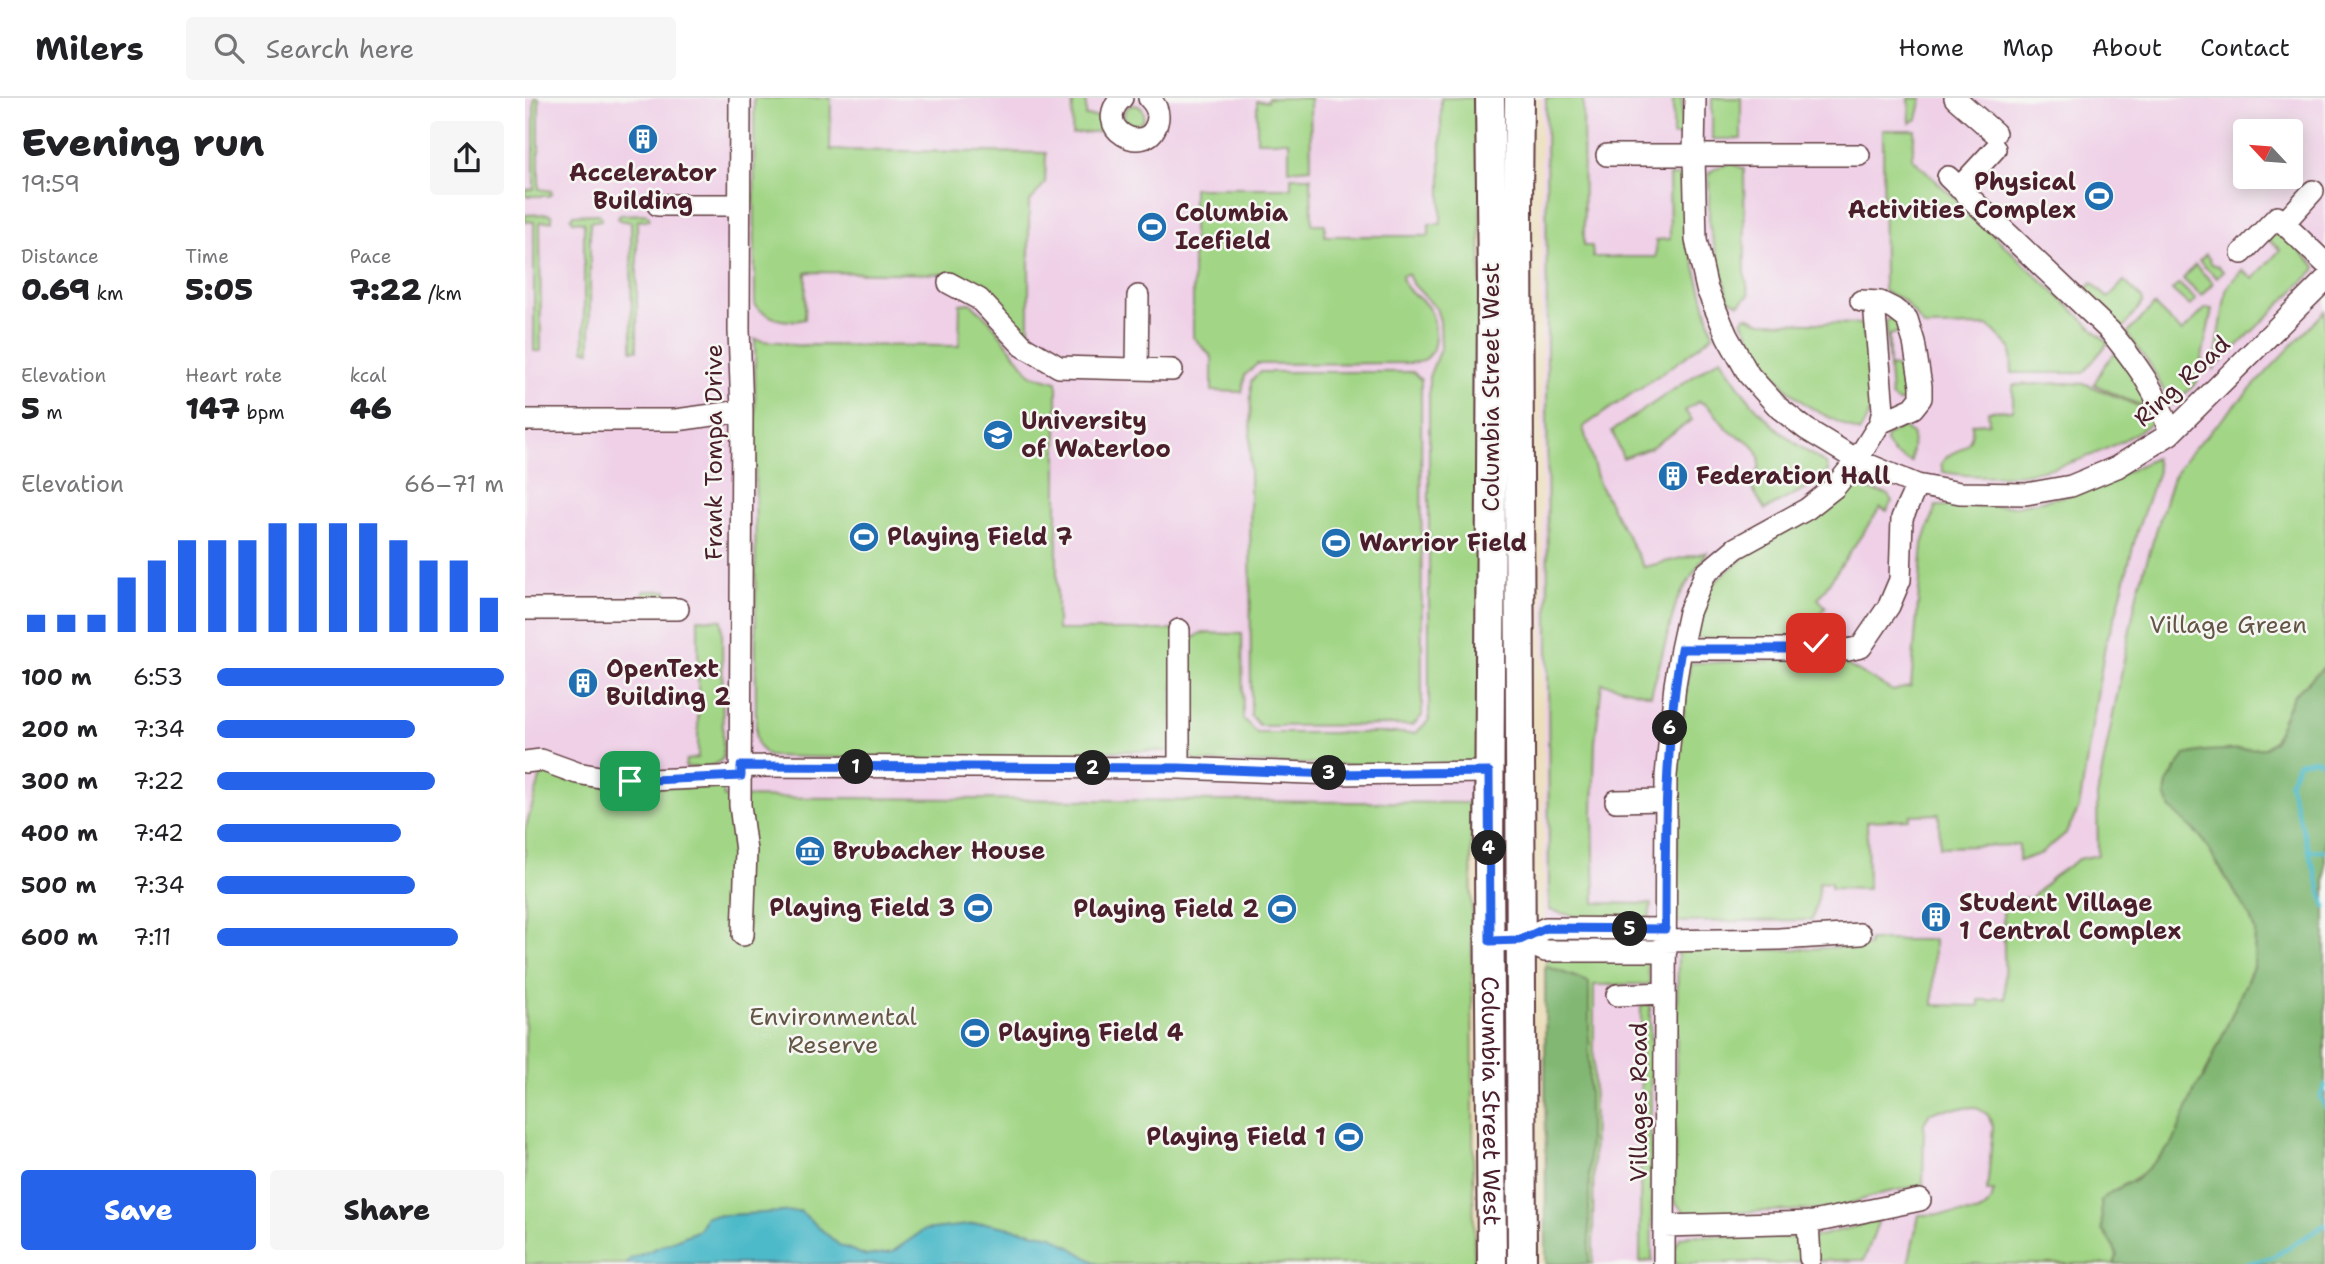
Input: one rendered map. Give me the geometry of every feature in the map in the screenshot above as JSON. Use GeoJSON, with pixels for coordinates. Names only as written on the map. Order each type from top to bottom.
{"type":"FeatureCollection","features":[{"type":"Feature","properties":{"kind":"main road","name":"Columbia Street West"},"geometry":{"type":"LineString","coordinates":[[1490,98],[1506,286],[1520,940],[1522,1264]]}},
{"type":"Feature","properties":{"kind":"main road","name":"Columbia Street West"},"geometry":{"type":"LineString","coordinates":[[1492,1264],[1489,772],[1506,286],[1519,98]]}},
{"type":"Feature","properties":{"kind":"street","name":"Frank Tompa Drive"},"geometry":{"type":"LineString","coordinates":[[740,98],[740,805],[746,851],[743,935]]}},
{"type":"Feature","properties":{"kind":"street"},"geometry":{"type":"LineString","coordinates":[[1122,98],[1114,108],[1114,123],[1121,134],[1131,139],[1144,137],[1155,128],[1158,113],[1149,98]]}},
{"type":"Feature","properties":{"kind":"street","name":"Ring Road"},"geometry":{"type":"LineString","coordinates":[[1695,98],[1696,240],[1707,289],[1727,336],[1749,375],[1779,408],[1806,429],[1857,460],[1917,485],[1960,493],[2025,494],[2071,486],[2117,467],[2170,434],[2325,280]]}},
{"type":"Feature","properties":{"kind":"street"},"geometry":{"type":"LineString","coordinates":[[1955,98],[1995,141],[1953,182],[2128,351],[2145,377],[2170,434]]}},
{"type":"Feature","properties":{"kind":"street"},"geometry":{"type":"LineString","coordinates":[[1607,155],[1859,155]]}},
{"type":"Feature","properties":{"kind":"street"},"geometry":{"type":"LineString","coordinates":[[2284,223],[2313,191]]}},
{"type":"Feature","properties":{"kind":"street"},"geometry":{"type":"LineString","coordinates":[[658,205],[739,205]]}},
{"type":"Feature","properties":{"kind":"street"},"geometry":{"type":"LineString","coordinates":[[2242,253],[2277,216],[2325,264]]}},
{"type":"Feature","properties":{"kind":"street"},"geometry":{"type":"LineString","coordinates":[[949,283],[979,299],[1023,346],[1059,367],[1172,370]]}},
{"type":"Feature","properties":{"kind":"street"},"geometry":{"type":"LineString","coordinates":[[1137,369],[1138,296]]}},
{"type":"Feature","properties":{"kind":"street"},"geometry":{"type":"LineString","coordinates":[[1868,301],[1894,309],[1907,319],[1914,342],[1921,386],[1921,398],[1913,408],[1880,423],[1883,410],[1868,301]]}},
{"type":"Feature","properties":{"kind":"street"},"geometry":{"type":"LineString","coordinates":[[525,420],[675,420],[742,411]]}},
{"type":"Feature","properties":{"kind":"street","name":"Villages Road"},"geometry":{"type":"LineString","coordinates":[[1664,1264],[1666,800],[1670,726],[1689,612],[1705,574],[1736,548],[1807,509],[1835,487],[1857,460],[1880,423]]}},
{"type":"Feature","properties":{"kind":"street"},"geometry":{"type":"LineString","coordinates":[[1681,649],[1795,649],[1816,643],[1848,650],[1861,647],[1889,606],[1901,580],[1902,518],[1917,485]]}},
{"type":"Feature","properties":{"kind":"street"},"geometry":{"type":"LineString","coordinates":[[525,609],[678,609]]}},
{"type":"Feature","properties":{"kind":"street"},"geometry":{"type":"LineString","coordinates":[[1179,630],[1179,768]]}},
{"type":"Feature","properties":{"kind":"street"},"geometry":{"type":"LineString","coordinates":[[525,762],[541,760],[577,773],[620,780],[741,771],[1179,768],[1333,774],[1489,772]]}},
{"type":"Feature","properties":{"kind":"street"},"geometry":{"type":"LineString","coordinates":[[1616,800],[1666,800]]}},
{"type":"Feature","properties":{"kind":"street"},"geometry":{"type":"LineString","coordinates":[[1490,941],[1520,940],[1545,951],[1665,940],[1779,939],[1860,934]]}},
{"type":"Feature","properties":{"kind":"street"},"geometry":{"type":"LineString","coordinates":[[1617,995],[1665,993]]}},
{"type":"Feature","properties":{"kind":"street"},"geometry":{"type":"LineString","coordinates":[[1664,1226],[1808,1222],[1920,1200]]}},
{"type":"Feature","properties":{"kind":"street"},"geometry":{"type":"LineString","coordinates":[[1808,1222],[1810,1258]]}},
{"type":"Feature","properties":{"kind":"shaded area","name":"University of Waterloo"},"geometry":{"type":"Polygon","coordinates":[[[525,98],[1471,98],[1472,1007],[525,1264],[525,98]]]}},
{"type":"Feature","properties":{"kind":"shaded area"},"geometry":{"type":"Polygon","coordinates":[[[1541,98],[2325,98],[2325,1264],[1546,1264],[1541,98]]]}},
{"type":"Feature","properties":{"kind":"green space"},"geometry":{"type":"Polygon","coordinates":[[[534,98],[539,98],[539,189],[551,191],[552,194],[548,196],[525,196],[525,190],[534,189],[534,98]]]}},
{"type":"Feature","properties":{"kind":"green space"},"geometry":{"type":"Polygon","coordinates":[[[754,98],[831,98],[830,150],[1046,153],[1045,183],[1029,203],[1029,331],[1046,348],[1025,335],[960,274],[806,272],[805,319],[778,319],[755,306],[754,98]]]}},
{"type":"Feature","properties":{"kind":"green space"},"geometry":{"type":"Polygon","coordinates":[[[1073,98],[1086,98],[1086,116],[1099,117],[1101,131],[1072,134],[1073,98]]]}},
{"type":"Feature","properties":{"kind":"green space"},"geometry":{"type":"Polygon","coordinates":[[[1268,98],[1310,98],[1311,168],[1289,170],[1289,141],[1257,141],[1257,101],[1267,101],[1268,98]]]}},
{"type":"Feature","properties":{"kind":"green space"},"geometry":{"type":"Polygon","coordinates":[[[1441,98],[1480,98],[1482,751],[1474,761],[1464,767],[1197,762],[1189,756],[1185,644],[1201,633],[1242,634],[1243,719],[1257,733],[1416,733],[1429,720],[1429,377],[1441,346],[1440,321],[1436,308],[1412,283],[1408,274],[1402,275],[1406,286],[1426,305],[1434,321],[1433,348],[1431,354],[1423,360],[1411,363],[1257,364],[1245,375],[1242,392],[1212,391],[1212,357],[1193,337],[1193,188],[1291,188],[1291,177],[1311,177],[1312,224],[1325,224],[1325,236],[1429,236],[1429,224],[1441,224],[1441,98]]]}},
{"type":"Feature","properties":{"kind":"green space"},"geometry":{"type":"Polygon","coordinates":[[[1546,98],[1583,98],[1584,246],[1592,246],[1593,257],[1656,257],[1656,240],[1670,239],[1669,176],[1684,176],[1685,229],[1713,335],[1583,427],[1599,484],[1644,567],[1707,552],[1677,600],[1651,695],[1602,683],[1595,742],[1595,903],[1651,904],[1649,919],[1591,920],[1549,910],[1546,98]]]}},
{"type":"Feature","properties":{"kind":"green space"},"geometry":{"type":"Polygon","coordinates":[[[1673,98],[1682,98],[1682,135],[1673,136],[1673,98]]]}},
{"type":"Feature","properties":{"kind":"green space"},"geometry":{"type":"Polygon","coordinates":[[[1712,98],[1741,98],[1741,139],[1712,139],[1712,98]]]}},
{"type":"Feature","properties":{"kind":"green space"},"geometry":{"type":"Polygon","coordinates":[[[1909,98],[1922,98],[1917,119],[1910,123],[1909,98]]]}},
{"type":"Feature","properties":{"kind":"green space"},"geometry":{"type":"Polygon","coordinates":[[[1134,105],[1141,108],[1144,115],[1141,122],[1134,125],[1127,122],[1124,115],[1127,108],[1134,105]]]}},
{"type":"Feature","properties":{"kind":"green space"},"geometry":{"type":"Polygon","coordinates":[[[1883,130],[1915,130],[1912,158],[2108,343],[2083,373],[2012,373],[2011,348],[1989,326],[1925,327],[1903,300],[1884,291],[1883,130]]]}},
{"type":"Feature","properties":{"kind":"green space"},"geometry":{"type":"Polygon","coordinates":[[[1731,163],[1744,169],[1745,276],[1749,295],[1739,304],[1729,299],[1709,225],[1709,173],[1731,163]]]}},
{"type":"Feature","properties":{"kind":"green space"},"geometry":{"type":"Polygon","coordinates":[[[549,214],[552,221],[540,222],[541,351],[534,351],[534,222],[525,221],[525,215],[549,214]]]}},
{"type":"Feature","properties":{"kind":"green space"},"geometry":{"type":"Polygon","coordinates":[[[598,214],[601,220],[590,222],[590,351],[584,350],[584,222],[573,221],[571,218],[573,215],[598,214]]]}},
{"type":"Feature","properties":{"kind":"green space"},"geometry":{"type":"Polygon","coordinates":[[[646,214],[649,220],[637,221],[637,350],[632,350],[631,222],[618,218],[620,215],[646,214]]]}},
{"type":"Feature","properties":{"kind":"green space"},"geometry":{"type":"Polygon","coordinates":[[[2277,234],[2282,235],[2316,266],[2315,270],[2214,369],[2226,291],[2242,270],[2253,279],[2280,250],[2269,240],[2277,234]]]}},
{"type":"Feature","properties":{"kind":"green space"},"geometry":{"type":"Polygon","coordinates":[[[2206,254],[2212,264],[2223,271],[2217,278],[2199,261],[2206,254]]]}},
{"type":"Feature","properties":{"kind":"green space"},"geometry":{"type":"Polygon","coordinates":[[[2195,265],[2213,283],[2201,296],[2183,279],[2195,265]]]}},
{"type":"Feature","properties":{"kind":"green space"},"geometry":{"type":"Polygon","coordinates":[[[2124,281],[2143,302],[2122,330],[2084,293],[2092,283],[2108,298],[2124,281]]]}},
{"type":"Feature","properties":{"kind":"green space"},"geometry":{"type":"Polygon","coordinates":[[[2179,284],[2196,300],[2190,306],[2172,290],[2179,284]]]}},
{"type":"Feature","properties":{"kind":"green space"},"geometry":{"type":"Polygon","coordinates":[[[971,303],[989,320],[1031,375],[1057,382],[1057,630],[1176,630],[1171,751],[1079,751],[1079,764],[768,756],[758,746],[756,737],[755,339],[797,346],[959,346],[960,304],[971,303]]]}},
{"type":"Feature","properties":{"kind":"green space"},"geometry":{"type":"Polygon","coordinates":[[[2154,305],[2182,332],[2206,308],[2212,309],[2197,382],[2174,405],[2169,401],[2151,366],[2127,334],[2154,305]]]}},
{"type":"Feature","properties":{"kind":"green space","name":"Village Green"},"geometry":{"type":"Polygon","coordinates":[[[2325,311],[2325,666],[2293,696],[2274,741],[2265,748],[2241,750],[2171,809],[2201,837],[2250,917],[2255,931],[2254,965],[2168,1150],[2145,1171],[2111,1192],[2102,1230],[2114,1247],[2117,1256],[2114,1264],[1908,1264],[1919,1215],[1976,1213],[1986,1207],[1991,1198],[1994,1191],[1987,1191],[1993,1127],[1988,1115],[1976,1107],[1936,1110],[1930,1113],[1924,1123],[1923,1185],[1884,1193],[1831,1209],[1686,1214],[1674,1201],[1678,948],[1776,950],[1869,946],[1869,940],[1934,940],[1933,1005],[1979,1006],[1979,1000],[1992,1000],[1996,997],[2005,999],[2003,900],[2031,898],[2053,877],[2079,859],[2098,855],[2097,796],[2138,589],[2173,477],[2186,457],[2325,311]]]}},
{"type":"Feature","properties":{"kind":"green space"},"geometry":{"type":"Polygon","coordinates":[[[1746,316],[1761,322],[1861,324],[1868,350],[1872,394],[1866,420],[1859,432],[1811,408],[1786,387],[1748,332],[1742,321],[1746,316]]]}},
{"type":"Feature","properties":{"kind":"green space"},"geometry":{"type":"Polygon","coordinates":[[[1891,317],[1897,319],[1902,331],[1889,335],[1889,366],[1902,368],[1911,390],[1909,399],[1898,402],[1891,397],[1886,322],[1891,317]]]}},
{"type":"Feature","properties":{"kind":"green space"},"geometry":{"type":"Polygon","coordinates":[[[2116,352],[2132,372],[2149,408],[2094,384],[2116,352]]]}},
{"type":"Feature","properties":{"kind":"green space"},"geometry":{"type":"Polygon","coordinates":[[[1721,358],[1743,391],[1766,418],[1826,464],[1828,471],[1823,479],[1765,510],[1752,488],[1760,464],[1755,448],[1731,432],[1699,401],[1685,411],[1692,420],[1650,448],[1623,458],[1612,431],[1721,358]]]}},
{"type":"Feature","properties":{"kind":"green space","name":"Warrior Field"},"geometry":{"type":"Polygon","coordinates":[[[1260,372],[1413,372],[1421,380],[1422,716],[1413,725],[1260,726],[1251,716],[1251,381],[1260,372]]]}},
{"type":"Feature","properties":{"kind":"green space"},"geometry":{"type":"Polygon","coordinates":[[[2086,384],[2150,411],[2153,422],[2105,449],[2053,468],[1998,476],[1943,472],[1941,464],[1945,458],[1969,441],[1972,424],[1989,423],[1988,411],[2013,410],[2013,385],[2086,384]]]}},
{"type":"Feature","properties":{"kind":"green space"},"geometry":{"type":"Polygon","coordinates":[[[1902,427],[1913,435],[1911,462],[1894,454],[1886,442],[1887,436],[1902,427]]]}},
{"type":"Feature","properties":{"kind":"green space"},"geometry":{"type":"Polygon","coordinates":[[[2155,458],[2158,471],[2137,531],[2116,614],[2105,645],[2079,808],[2066,833],[2042,853],[2019,861],[2019,845],[1940,847],[1939,814],[1870,821],[1867,822],[1868,889],[1831,888],[1831,883],[1819,882],[1812,920],[1677,922],[1678,759],[1690,663],[1795,660],[1817,654],[1832,657],[1893,691],[1911,686],[1923,544],[1936,506],[2016,506],[2085,492],[2155,458]]]}},
{"type":"Feature","properties":{"kind":"green space"},"geometry":{"type":"Polygon","coordinates":[[[1856,487],[1887,494],[1892,501],[1887,511],[1880,508],[1818,599],[1826,607],[1804,633],[1779,640],[1696,638],[1702,600],[1715,583],[1774,536],[1856,487]]]}},
{"type":"Feature","properties":{"kind":"green space"},"geometry":{"type":"Polygon","coordinates":[[[644,591],[667,591],[668,601],[643,599],[644,591]]]}},
{"type":"Feature","properties":{"kind":"green space"},"geometry":{"type":"Polygon","coordinates":[[[698,619],[722,620],[723,758],[710,766],[685,767],[686,760],[698,758],[698,619]]]}},
{"type":"Feature","properties":{"kind":"green space"},"geometry":{"type":"Polygon","coordinates":[[[2325,666],[2325,1264],[2114,1264],[2117,1256],[2114,1247],[2102,1230],[2101,1200],[2138,1178],[2173,1143],[2196,1086],[2203,1079],[2254,965],[2255,931],[2250,917],[2201,837],[2171,809],[2165,795],[2167,783],[2185,755],[2204,751],[2265,748],[2274,741],[2293,696],[2325,666]]]}},
{"type":"Feature","properties":{"kind":"green space","name":"Environmental Reserve"},"geometry":{"type":"Polygon","coordinates":[[[542,772],[606,786],[723,788],[724,797],[1471,803],[1474,1264],[525,1264],[525,830],[542,772]]]}},
{"type":"Feature","properties":{"kind":"green space"},"geometry":{"type":"Polygon","coordinates":[[[1548,958],[1647,959],[1650,984],[1594,985],[1593,1264],[1589,1264],[1545,966],[1548,958]]]}},
{"type":"Feature","properties":{"kind":"green space"},"geometry":{"type":"Polygon","coordinates":[[[1545,966],[1589,982],[1589,1264],[1546,1264],[1545,966]]]}},
{"type":"Feature","properties":{"kind":"green space"},"geometry":{"type":"Polygon","coordinates":[[[1650,1004],[1652,1261],[1640,1262],[1641,1005],[1650,1004]]]}},
{"type":"Feature","properties":{"kind":"green space"},"geometry":{"type":"Polygon","coordinates":[[[1879,1220],[1864,1260],[1780,1264],[1674,1264],[1674,1249],[1680,1238],[1690,1235],[1812,1238],[1879,1220]]]}},
{"type":"Feature","properties":{"kind":"water"},"geometry":{"type":"Polygon","coordinates":[[[800,1211],[839,1245],[866,1256],[892,1252],[924,1230],[985,1223],[1052,1236],[1098,1264],[626,1264],[630,1259],[699,1230],[706,1216],[800,1211]]]}},
{"type":"Feature","properties":{"kind":"waterway"},"geometry":{"type":"LineString","coordinates":[[2325,764],[2316,759],[2299,762],[2289,783],[2325,906]]}},
{"type":"Feature","properties":{"kind":"waterway"},"geometry":{"type":"LineString","coordinates":[[2309,851],[2325,851]]}},
{"type":"Feature","properties":{"kind":"waterway"},"geometry":{"type":"LineString","coordinates":[[2325,1086],[2320,1097],[2325,1107]]}},
{"type":"Feature","properties":{"kind":"waterway"},"geometry":{"type":"LineString","coordinates":[[2246,1264],[2273,1257],[2325,1225]]}},
{"type":"Feature","properties":{"kind":"place","name":"Accelerator Building"},"geometry":{"type":"Point","coordinates":[643,139]}},
{"type":"Feature","properties":{"kind":"place","name":"Physical Activities Complex"},"geometry":{"type":"Point","coordinates":[2099,196]}},
{"type":"Feature","properties":{"kind":"place","name":"Columbia Icefield"},"geometry":{"type":"Point","coordinates":[1152,227]}},
{"type":"Feature","properties":{"kind":"place","name":"University of Waterloo"},"geometry":{"type":"Point","coordinates":[998,435]}},
{"type":"Feature","properties":{"kind":"place","name":"Federation Hall"},"geometry":{"type":"Point","coordinates":[1673,476]}},
{"type":"Feature","properties":{"kind":"place","name":"Playing Field 7"},"geometry":{"type":"Point","coordinates":[864,537]}},
{"type":"Feature","properties":{"kind":"place","name":"Warrior Field"},"geometry":{"type":"Point","coordinates":[1336,543]}},
{"type":"Feature","properties":{"kind":"place","name":"OpenText Building 2"},"geometry":{"type":"Point","coordinates":[583,683]}},
{"type":"Feature","properties":{"kind":"place","name":"Brubacher House"},"geometry":{"type":"Point","coordinates":[810,851]}},
{"type":"Feature","properties":{"kind":"place","name":"Playing Field 3"},"geometry":{"type":"Point","coordinates":[978,908]}},
{"type":"Feature","properties":{"kind":"place","name":"Playing Field 2"},"geometry":{"type":"Point","coordinates":[1282,909]}},
{"type":"Feature","properties":{"kind":"place","name":"Student Village 1 Central Complex"},"geometry":{"type":"Point","coordinates":[1936,917]}},
{"type":"Feature","properties":{"kind":"place","name":"Playing Field 4"},"geometry":{"type":"Point","coordinates":[975,1033]}},
{"type":"Feature","properties":{"kind":"place","name":"Playing Field 1"},"geometry":{"type":"Point","coordinates":[1349,1137]}},
{"type":"Feature","properties":{"kind":"route"},"geometry":{"type":"LineString","coordinates":[[630,781],[741,776],[741,766],[1179,768],[1333,774],[1489,772],[1490,941],[1520,940],[1546,928],[1665,929],[1666,776],[1681,649],[1795,649],[1816,643]]}}]}
